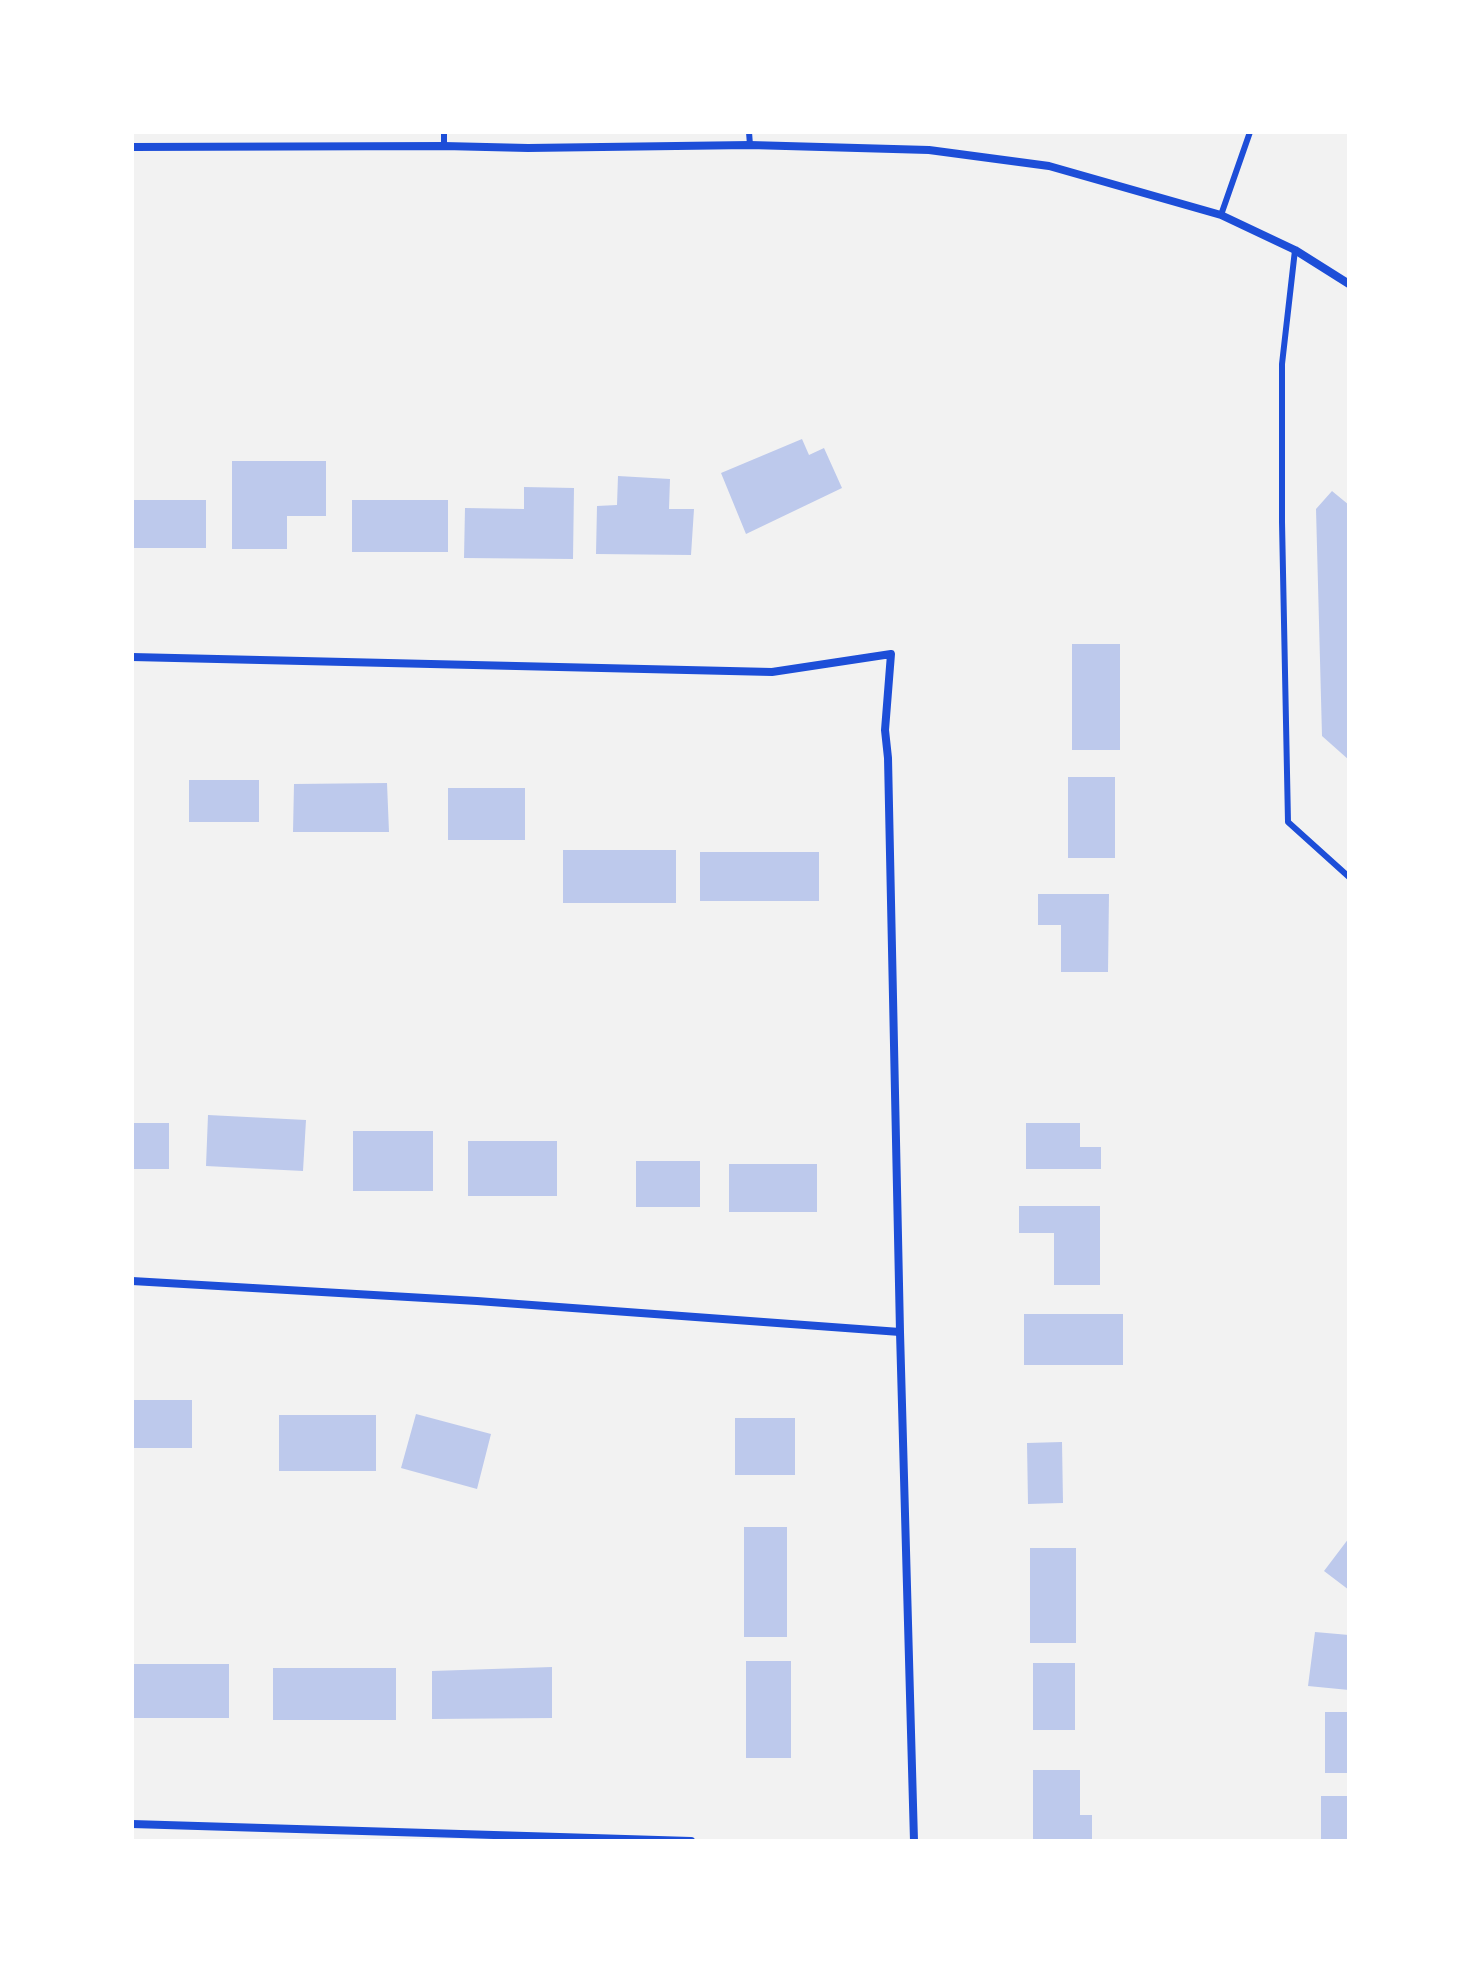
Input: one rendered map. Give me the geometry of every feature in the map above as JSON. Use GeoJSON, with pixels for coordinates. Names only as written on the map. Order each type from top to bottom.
{"type":"FeatureCollection","features":[{"type":"Feature","properties":{"kind":"street"},"geometry":{"type":"LineString","coordinates":[[132,147],[750,145],[929,150],[1049,166],[1221,215],[1295,250],[1349,284]]}},
{"type":"Feature","properties":{"kind":"street"},"geometry":{"type":"LineString","coordinates":[[132,657],[772,672],[891,654],[885,730],[889,785],[914,1841]]}},
{"type":"Feature","properties":{"kind":"street"},"geometry":{"type":"LineString","coordinates":[[132,1281],[492,1302],[900,1332]]}},
{"type":"Feature","properties":{"kind":"street"},"geometry":{"type":"LineString","coordinates":[[132,1824],[691,1841]]}},
{"type":"Feature","properties":{"kind":"lane"},"geometry":{"type":"LineString","coordinates":[[444,132],[444,146]]}},
{"type":"Feature","properties":{"kind":"lane"},"geometry":{"type":"LineString","coordinates":[[749,132],[750,145]]}},
{"type":"Feature","properties":{"kind":"lane"},"geometry":{"type":"LineString","coordinates":[[1221,215],[1250,132]]}},
{"type":"Feature","properties":{"kind":"lane"},"geometry":{"type":"LineString","coordinates":[[1295,250],[1282,364],[1288,822],[1349,877]]}},
{"type":"Feature","properties":{"kind":"building"},"geometry":{"type":"Polygon","coordinates":[[[802,439],[809,455],[824,448],[842,488],[746,534],[721,473],[802,439]]]}},
{"type":"Feature","properties":{"kind":"building"},"geometry":{"type":"Polygon","coordinates":[[[232,461],[326,461],[326,516],[287,516],[287,549],[232,549],[232,461]]]}},
{"type":"Feature","properties":{"kind":"building"},"geometry":{"type":"Polygon","coordinates":[[[618,476],[670,479],[669,509],[694,509],[691,555],[596,554],[597,506],[617,505],[618,476]]]}},
{"type":"Feature","properties":{"kind":"building"},"geometry":{"type":"Polygon","coordinates":[[[524,487],[574,488],[573,559],[464,558],[465,508],[524,509],[524,487]]]}},
{"type":"Feature","properties":{"kind":"building"},"geometry":{"type":"Polygon","coordinates":[[[1332,491],[1349,505],[1349,760],[1322,736],[1316,509],[1332,491]]]}},
{"type":"Feature","properties":{"kind":"building"},"geometry":{"type":"Polygon","coordinates":[[[132,500],[206,500],[206,548],[132,548],[132,500]]]}},
{"type":"Feature","properties":{"kind":"building"},"geometry":{"type":"Polygon","coordinates":[[[352,500],[448,500],[448,552],[352,552],[352,500]]]}},
{"type":"Feature","properties":{"kind":"building"},"geometry":{"type":"Polygon","coordinates":[[[1072,644],[1120,644],[1120,750],[1072,750],[1072,644]]]}},
{"type":"Feature","properties":{"kind":"building"},"geometry":{"type":"Polygon","coordinates":[[[1068,777],[1115,777],[1115,858],[1068,858],[1068,777]]]}},
{"type":"Feature","properties":{"kind":"building"},"geometry":{"type":"Polygon","coordinates":[[[189,780],[259,780],[259,822],[189,822],[189,780]]]}},
{"type":"Feature","properties":{"kind":"building"},"geometry":{"type":"Polygon","coordinates":[[[387,783],[389,832],[293,832],[294,784],[387,783]]]}},
{"type":"Feature","properties":{"kind":"building"},"geometry":{"type":"Polygon","coordinates":[[[448,788],[525,788],[525,840],[448,840],[448,788]]]}},
{"type":"Feature","properties":{"kind":"building"},"geometry":{"type":"Polygon","coordinates":[[[563,850],[676,850],[676,903],[563,903],[563,850]]]}},
{"type":"Feature","properties":{"kind":"building"},"geometry":{"type":"Polygon","coordinates":[[[700,852],[819,852],[819,901],[700,901],[700,852]]]}},
{"type":"Feature","properties":{"kind":"building"},"geometry":{"type":"Polygon","coordinates":[[[1038,894],[1109,894],[1108,972],[1061,972],[1061,925],[1038,925],[1038,894]]]}},
{"type":"Feature","properties":{"kind":"building"},"geometry":{"type":"Polygon","coordinates":[[[208,1115],[306,1120],[303,1171],[206,1166],[208,1115]]]}},
{"type":"Feature","properties":{"kind":"building"},"geometry":{"type":"Polygon","coordinates":[[[132,1123],[169,1123],[169,1169],[132,1169],[132,1123]]]}},
{"type":"Feature","properties":{"kind":"building"},"geometry":{"type":"Polygon","coordinates":[[[1026,1123],[1080,1123],[1080,1147],[1101,1147],[1101,1169],[1026,1169],[1026,1123]]]}},
{"type":"Feature","properties":{"kind":"building"},"geometry":{"type":"Polygon","coordinates":[[[353,1131],[433,1131],[433,1191],[353,1191],[353,1131]]]}},
{"type":"Feature","properties":{"kind":"building"},"geometry":{"type":"Polygon","coordinates":[[[468,1141],[557,1141],[557,1196],[468,1196],[468,1141]]]}},
{"type":"Feature","properties":{"kind":"building"},"geometry":{"type":"Polygon","coordinates":[[[636,1161],[700,1161],[700,1207],[636,1207],[636,1161]]]}},
{"type":"Feature","properties":{"kind":"building"},"geometry":{"type":"Polygon","coordinates":[[[729,1164],[817,1164],[817,1212],[729,1212],[729,1164]]]}},
{"type":"Feature","properties":{"kind":"building"},"geometry":{"type":"Polygon","coordinates":[[[1019,1206],[1100,1206],[1100,1285],[1054,1285],[1054,1233],[1019,1233],[1019,1206]]]}},
{"type":"Feature","properties":{"kind":"building"},"geometry":{"type":"Polygon","coordinates":[[[1024,1314],[1123,1314],[1123,1365],[1024,1365],[1024,1314]]]}},
{"type":"Feature","properties":{"kind":"building"},"geometry":{"type":"Polygon","coordinates":[[[132,1400],[192,1400],[192,1448],[132,1448],[132,1400]]]}},
{"type":"Feature","properties":{"kind":"building"},"geometry":{"type":"Polygon","coordinates":[[[416,1414],[491,1434],[477,1489],[401,1468],[416,1414]]]}},
{"type":"Feature","properties":{"kind":"building"},"geometry":{"type":"Polygon","coordinates":[[[279,1415],[376,1415],[376,1471],[279,1471],[279,1415]]]}},
{"type":"Feature","properties":{"kind":"building"},"geometry":{"type":"Polygon","coordinates":[[[735,1418],[795,1418],[795,1475],[735,1475],[735,1418]]]}},
{"type":"Feature","properties":{"kind":"building"},"geometry":{"type":"Polygon","coordinates":[[[1062,1442],[1063,1503],[1028,1504],[1027,1443],[1062,1442]]]}},
{"type":"Feature","properties":{"kind":"building"},"geometry":{"type":"Polygon","coordinates":[[[744,1527],[787,1527],[787,1637],[744,1637],[744,1527]]]}},
{"type":"Feature","properties":{"kind":"building"},"geometry":{"type":"Polygon","coordinates":[[[1349,1538],[1349,1590],[1324,1571],[1349,1538]]]}},
{"type":"Feature","properties":{"kind":"building"},"geometry":{"type":"Polygon","coordinates":[[[1030,1548],[1076,1548],[1076,1643],[1030,1643],[1030,1548]]]}},
{"type":"Feature","properties":{"kind":"building"},"geometry":{"type":"Polygon","coordinates":[[[1315,1632],[1349,1635],[1349,1690],[1308,1686],[1315,1632]]]}},
{"type":"Feature","properties":{"kind":"building"},"geometry":{"type":"Polygon","coordinates":[[[746,1661],[791,1661],[791,1758],[746,1758],[746,1661]]]}},
{"type":"Feature","properties":{"kind":"building"},"geometry":{"type":"Polygon","coordinates":[[[1033,1663],[1075,1663],[1075,1730],[1033,1730],[1033,1663]]]}},
{"type":"Feature","properties":{"kind":"building"},"geometry":{"type":"Polygon","coordinates":[[[132,1664],[229,1664],[229,1718],[132,1718],[132,1664]]]}},
{"type":"Feature","properties":{"kind":"building"},"geometry":{"type":"Polygon","coordinates":[[[552,1667],[552,1718],[432,1719],[432,1671],[552,1667]]]}},
{"type":"Feature","properties":{"kind":"building"},"geometry":{"type":"Polygon","coordinates":[[[273,1668],[396,1668],[396,1720],[273,1720],[273,1668]]]}},
{"type":"Feature","properties":{"kind":"building"},"geometry":{"type":"Polygon","coordinates":[[[1325,1712],[1349,1712],[1349,1773],[1325,1773],[1325,1712]]]}},
{"type":"Feature","properties":{"kind":"building"},"geometry":{"type":"Polygon","coordinates":[[[1033,1770],[1080,1770],[1080,1815],[1092,1815],[1092,1841],[1033,1841],[1033,1770]]]}},
{"type":"Feature","properties":{"kind":"building"},"geometry":{"type":"Polygon","coordinates":[[[1321,1796],[1349,1796],[1349,1841],[1321,1841],[1321,1796]]]}}]}
